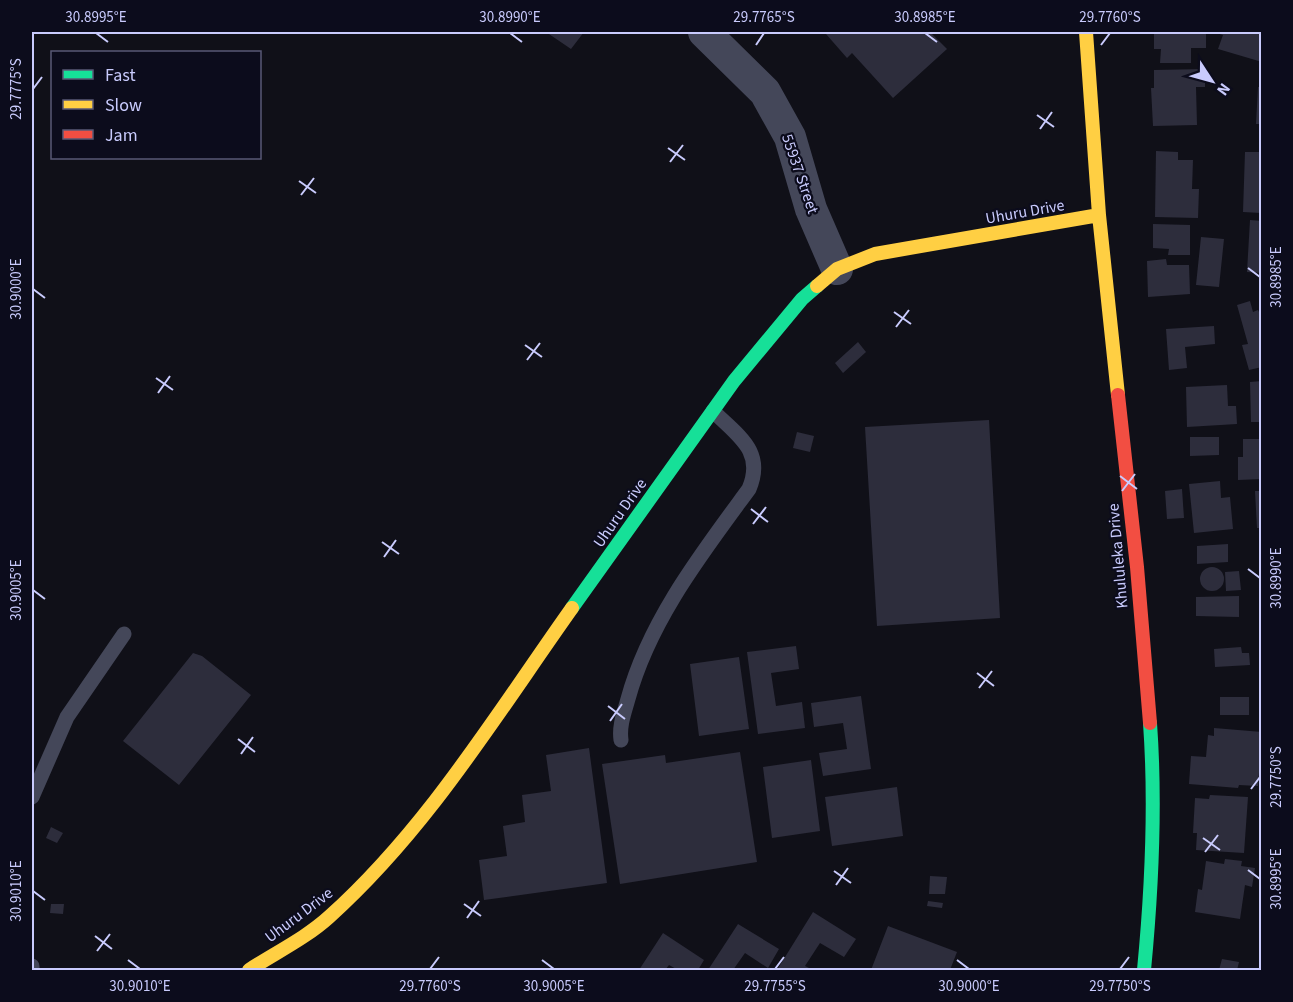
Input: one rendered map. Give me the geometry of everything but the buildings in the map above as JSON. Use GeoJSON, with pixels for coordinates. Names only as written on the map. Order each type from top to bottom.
{"type":"FeatureCollection","features":[{"type":"Feature","properties":{"kind":"street","name":"55937 Street"},"geometry":{"type":"LineString","coordinates":[[704,32],[765,92],[790,137],[811,209],[837,269]]}},
{"type":"Feature","properties":{"kind":"street","name":"Khululeka Drive"},"geometry":{"type":"LineString","coordinates":[[1086,32],[1099,215],[1137,567],[1154,776],[1153,881],[1144,970]]}},
{"type":"Feature","properties":{"kind":"street","name":"Uhuru Drive"},"geometry":{"type":"LineString","coordinates":[[249,970],[327,919],[378,870],[422,819],[734,381],[802,299],[837,269],[875,254],[904,247],[1041,227],[1099,215]]}},
{"type":"Feature","properties":{"kind":"lane"},"geometry":{"type":"LineString","coordinates":[[621,740],[620,729],[633,680],[649,640],[680,589],[749,489],[756,473],[753,455],[743,440],[713,411]]}},
{"type":"Feature","properties":{"kind":"lane"},"geometry":{"type":"LineString","coordinates":[[32,797],[67,717],[124,634]]}},
{"type":"Feature","properties":{"kind":"traffic: fast"},"geometry":{"type":"LineString","coordinates":[[572,608],[734,381],[802,299],[817,286]]}},
{"type":"Feature","properties":{"kind":"traffic: fast"},"geometry":{"type":"LineString","coordinates":[[1144,970],[1152,846],[1153,785],[1150,723]]}},
{"type":"Feature","properties":{"kind":"traffic: slow"},"geometry":{"type":"LineString","coordinates":[[1086,32],[1099,215],[1118,395]]}},
{"type":"Feature","properties":{"kind":"traffic: slow"},"geometry":{"type":"LineString","coordinates":[[817,286],[837,269],[875,254],[1099,215]]}},
{"type":"Feature","properties":{"kind":"traffic: slow"},"geometry":{"type":"LineString","coordinates":[[249,970],[320,925],[398,847],[459,770],[572,608]]}},
{"type":"Feature","properties":{"kind":"traffic: jam"},"geometry":{"type":"LineString","coordinates":[[1118,395],[1137,567],[1150,723]]}}]}
